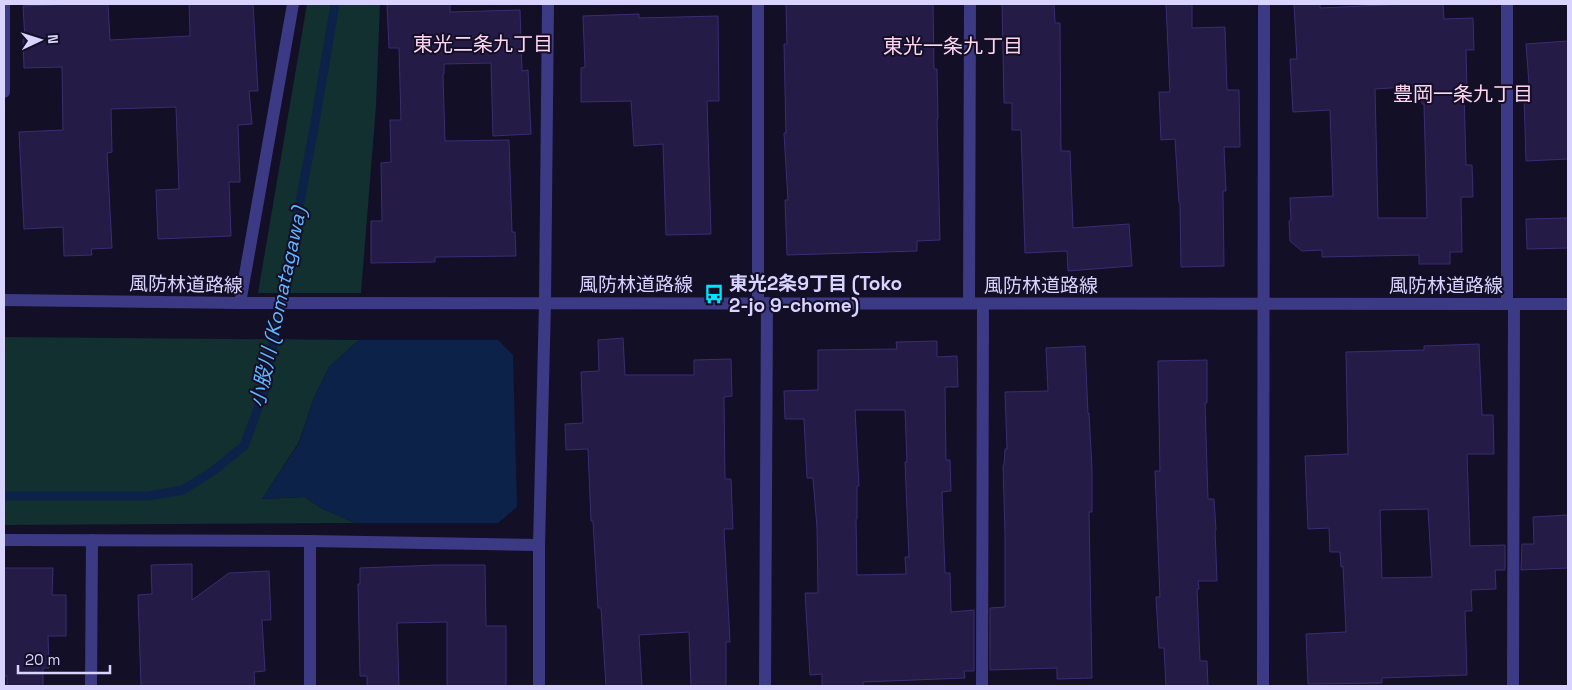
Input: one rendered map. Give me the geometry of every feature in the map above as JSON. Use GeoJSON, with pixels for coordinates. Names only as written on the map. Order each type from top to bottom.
{"type":"FeatureCollection","features":[{"type":"Feature","properties":{"kind":"street"},"geometry":{"type":"LineString","coordinates":[[4,4],[4,92]]}},
{"type":"Feature","properties":{"kind":"street"},"geometry":{"type":"LineString","coordinates":[[240,303],[293,4]]}},
{"type":"Feature","properties":{"kind":"street"},"geometry":{"type":"LineString","coordinates":[[539,686],[539,545],[545,303],[548,4]]}},
{"type":"Feature","properties":{"kind":"street"},"geometry":{"type":"LineString","coordinates":[[758,4],[766,686]]}},
{"type":"Feature","properties":{"kind":"street"},"geometry":{"type":"LineString","coordinates":[[969,303],[970,4]]}},
{"type":"Feature","properties":{"kind":"street"},"geometry":{"type":"LineString","coordinates":[[1263,686],[1264,4]]}},
{"type":"Feature","properties":{"kind":"street"},"geometry":{"type":"LineString","coordinates":[[1507,4],[1513,686]]}},
{"type":"Feature","properties":{"kind":"street","name":"風防林道路線"},"geometry":{"type":"LineString","coordinates":[[4,300],[240,303],[1568,304]]}},
{"type":"Feature","properties":{"kind":"street"},"geometry":{"type":"LineString","coordinates":[[982,686],[983,304]]}},
{"type":"Feature","properties":{"kind":"street"},"geometry":{"type":"LineString","coordinates":[[4,540],[310,541],[539,545]]}},
{"type":"Feature","properties":{"kind":"street"},"geometry":{"type":"LineString","coordinates":[[91,686],[92,540]]}},
{"type":"Feature","properties":{"kind":"street"},"geometry":{"type":"LineString","coordinates":[[310,541],[310,686]]}},
{"type":"Feature","properties":{"kind":"green space"},"geometry":{"type":"Polygon","coordinates":[[[307,4],[380,4],[376,106],[361,293],[258,293],[307,4]]]}},
{"type":"Feature","properties":{"kind":"green space"},"geometry":{"type":"Polygon","coordinates":[[[4,337],[359,340],[329,367],[313,400],[299,442],[262,499],[305,497],[321,508],[355,523],[4,525],[4,337]]]}},
{"type":"Feature","properties":{"kind":"water"},"geometry":{"type":"Polygon","coordinates":[[[359,340],[498,340],[513,355],[517,507],[498,523],[355,523],[321,508],[305,497],[262,499],[299,443],[313,400],[329,367],[359,340]]]}},
{"type":"Feature","properties":{"kind":"building"},"geometry":{"type":"Polygon","coordinates":[[[108,4],[110,40],[190,36],[189,4],[253,4],[258,91],[249,91],[252,124],[238,125],[240,182],[229,182],[231,236],[158,239],[156,190],[179,189],[176,107],[111,109],[112,152],[107,153],[112,248],[91,249],[92,255],[64,256],[63,227],[24,229],[19,132],[63,130],[62,67],[24,68],[23,6],[108,4]]]}},
{"type":"Feature","properties":{"kind":"building"},"geometry":{"type":"Polygon","coordinates":[[[387,4],[450,4],[450,12],[520,10],[522,71],[528,70],[531,134],[493,136],[491,63],[444,64],[443,74],[445,141],[509,140],[512,232],[515,232],[516,256],[435,257],[435,262],[371,263],[371,221],[382,221],[381,163],[391,162],[390,120],[401,120],[399,48],[389,48],[387,4]]]}},
{"type":"Feature","properties":{"kind":"building"},"geometry":{"type":"Polygon","coordinates":[[[786,4],[933,4],[934,69],[937,69],[940,240],[917,241],[917,251],[787,255],[785,200],[788,200],[784,133],[786,133],[784,44],[787,44],[786,4]]]}},
{"type":"Feature","properties":{"kind":"building"},"geometry":{"type":"Polygon","coordinates":[[[1002,4],[1054,4],[1055,23],[1060,23],[1061,151],[1070,151],[1073,228],[1129,224],[1132,266],[1068,271],[1067,251],[1025,253],[1021,130],[1012,130],[1012,103],[1004,103],[1002,4]]]}},
{"type":"Feature","properties":{"kind":"building"},"geometry":{"type":"Polygon","coordinates":[[[1166,4],[1192,4],[1192,28],[1225,27],[1227,90],[1239,90],[1240,147],[1224,147],[1226,191],[1223,191],[1224,266],[1181,267],[1180,203],[1175,139],[1161,140],[1159,92],[1170,92],[1166,4]]]}},
{"type":"Feature","properties":{"kind":"building"},"geometry":{"type":"Polygon","coordinates":[[[1294,4],[1320,4],[1320,8],[1443,4],[1444,19],[1473,18],[1474,50],[1466,50],[1467,92],[1464,92],[1466,165],[1472,165],[1473,197],[1461,197],[1462,252],[1450,252],[1450,264],[1419,264],[1419,255],[1322,257],[1322,250],[1302,251],[1290,241],[1290,198],[1333,196],[1330,110],[1293,112],[1290,59],[1297,59],[1294,4]],[[1421,86],[1375,89],[1378,218],[1427,218],[1424,104],[1422,104],[1421,86]]]}},
{"type":"Feature","properties":{"kind":"building"},"geometry":{"type":"Polygon","coordinates":[[[639,14],[639,18],[718,16],[719,101],[707,101],[711,234],[666,235],[663,144],[634,146],[631,101],[581,102],[581,68],[585,67],[583,16],[639,14]]]}},
{"type":"Feature","properties":{"kind":"building"},"geometry":{"type":"Polygon","coordinates":[[[1568,41],[1568,159],[1526,161],[1524,97],[1530,97],[1526,44],[1568,41]]]}},
{"type":"Feature","properties":{"kind":"building"},"geometry":{"type":"Polygon","coordinates":[[[1568,218],[1568,248],[1527,249],[1526,219],[1568,218]]]}},
{"type":"Feature","properties":{"kind":"building"},"geometry":{"type":"Polygon","coordinates":[[[623,338],[625,375],[694,375],[694,360],[731,359],[732,396],[724,397],[725,479],[731,479],[733,529],[724,529],[730,642],[726,642],[726,686],[691,686],[689,632],[639,635],[642,686],[606,686],[601,608],[598,608],[593,521],[591,521],[588,449],[566,450],[565,424],[583,423],[581,372],[599,371],[598,340],[623,338]]]}},
{"type":"Feature","properties":{"kind":"building"},"geometry":{"type":"Polygon","coordinates":[[[937,341],[937,357],[957,356],[958,387],[945,387],[946,460],[950,460],[951,491],[942,492],[945,573],[950,573],[951,612],[974,610],[974,671],[964,671],[965,678],[863,682],[863,686],[822,686],[822,674],[810,675],[805,593],[818,593],[817,528],[813,478],[807,478],[804,419],[785,419],[784,391],[818,390],[818,350],[897,349],[896,342],[937,341]],[[855,410],[859,486],[857,486],[856,519],[857,575],[906,574],[905,557],[909,557],[905,410],[855,410]]]}},
{"type":"Feature","properties":{"kind":"building"},"geometry":{"type":"Polygon","coordinates":[[[1479,344],[1482,415],[1493,415],[1494,454],[1467,454],[1470,546],[1505,545],[1505,570],[1495,570],[1496,589],[1471,590],[1472,611],[1465,611],[1467,675],[1382,678],[1382,683],[1308,684],[1306,634],[1346,632],[1343,566],[1341,567],[1340,552],[1330,552],[1329,528],[1308,529],[1305,456],[1348,454],[1346,352],[1424,350],[1424,346],[1479,344]],[[1428,509],[1380,510],[1382,578],[1432,577],[1428,509]]]}},
{"type":"Feature","properties":{"kind":"building"},"geometry":{"type":"Polygon","coordinates":[[[1085,346],[1092,469],[1092,512],[1089,512],[1092,678],[1057,679],[1057,668],[990,670],[990,608],[1005,607],[1003,465],[1005,449],[1007,449],[1005,392],[1048,391],[1046,348],[1085,346]]]}},
{"type":"Feature","properties":{"kind":"building"},"geometry":{"type":"Polygon","coordinates":[[[1207,360],[1207,403],[1205,403],[1208,499],[1214,499],[1217,581],[1198,581],[1199,589],[1197,589],[1200,661],[1207,661],[1208,686],[1166,686],[1164,648],[1159,648],[1156,597],[1160,597],[1155,471],[1160,471],[1158,361],[1207,360]]]}},
{"type":"Feature","properties":{"kind":"building"},"geometry":{"type":"Polygon","coordinates":[[[1568,515],[1568,568],[1521,570],[1522,544],[1534,544],[1533,517],[1568,515]]]}},
{"type":"Feature","properties":{"kind":"building"},"geometry":{"type":"Polygon","coordinates":[[[192,564],[192,600],[229,573],[269,571],[271,620],[262,620],[265,671],[254,672],[255,686],[141,686],[138,595],[152,594],[151,565],[192,564]]]}},
{"type":"Feature","properties":{"kind":"building"},"geometry":{"type":"Polygon","coordinates":[[[485,565],[486,626],[506,626],[506,686],[447,686],[447,622],[397,623],[399,686],[367,686],[367,676],[360,676],[358,584],[360,584],[360,568],[485,565]]]}},
{"type":"Feature","properties":{"kind":"building"},"geometry":{"type":"Polygon","coordinates":[[[4,568],[53,568],[52,595],[66,595],[66,636],[48,636],[49,668],[43,668],[43,686],[7,686],[7,676],[4,676],[4,568]]]}},
{"type":"Feature","properties":{"kind":"waterway","name":"小股川 (Komatagawa)"},"geometry":{"type":"LineString","coordinates":[[4,496],[149,496],[183,490],[213,471],[244,446],[264,392],[314,128],[335,4]]}},
{"type":"Feature","properties":{"kind":"place","name":"東光2条9丁目 (Toko 2-jo 9-chome)"},"geometry":{"type":"Point","coordinates":[714,294]}},
{"type":"Feature","properties":{"kind":"district","name":"東光二条九丁目"},"geometry":{"type":"Point","coordinates":[483,44]}},
{"type":"Feature","properties":{"kind":"district","name":"東光一条九丁目"},"geometry":{"type":"Point","coordinates":[953,46]}},
{"type":"Feature","properties":{"kind":"district","name":"豊岡一条九丁目"},"geometry":{"type":"Point","coordinates":[1463,94]}}]}
